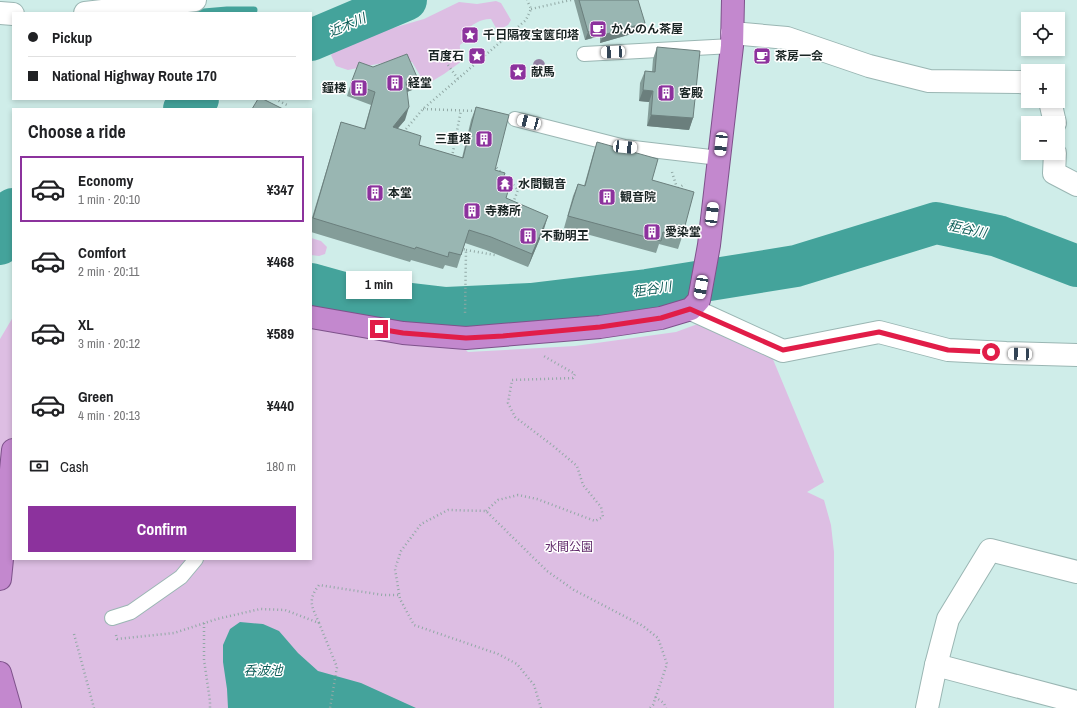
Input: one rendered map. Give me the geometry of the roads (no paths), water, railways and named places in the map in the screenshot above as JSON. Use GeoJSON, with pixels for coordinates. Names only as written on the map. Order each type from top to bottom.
{"type":"FeatureCollection","features":[{"type":"Feature","properties":{"kind":"highway"},"geometry":{"type":"LineString","coordinates":[[312,318],[403,333],[466,338],[600,327],[661,318],[695,305],[709,245],[732,39],[732,0]]}},
{"type":"Feature","properties":{"kind":"highway"},"geometry":{"type":"LineString","coordinates":[[0,579],[12,460]]}},
{"type":"Feature","properties":{"kind":"highway"},"geometry":{"type":"LineString","coordinates":[[0,673],[10,708]]}},
{"type":"Feature","properties":{"kind":"street"},"geometry":{"type":"LineString","coordinates":[[93,12],[195,0]]}},
{"type":"Feature","properties":{"kind":"street"},"geometry":{"type":"LineString","coordinates":[[0,13],[12,14]]}},
{"type":"Feature","properties":{"kind":"street"},"geometry":{"type":"LineString","coordinates":[[732,39],[787,38],[869,66],[929,81],[1021,82]]}},
{"type":"Feature","properties":{"kind":"street"},"geometry":{"type":"LineString","coordinates":[[1055,160],[1054,173],[1077,185]]}},
{"type":"Feature","properties":{"kind":"street"},"geometry":{"type":"LineString","coordinates":[[695,305],[783,350],[879,332],[948,350],[1077,355]]}},
{"type":"Feature","properties":{"kind":"street"},"geometry":{"type":"LineString","coordinates":[[927,708],[948,619],[990,550],[1077,572]]}},
{"type":"Feature","properties":{"kind":"street"},"geometry":{"type":"LineString","coordinates":[[936,666],[1077,702]]}},
{"type":"Feature","properties":{"kind":"lane"},"geometry":{"type":"LineString","coordinates":[[584,54],[732,39]]}},
{"type":"Feature","properties":{"kind":"lane"},"geometry":{"type":"LineString","coordinates":[[515,118],[625,147],[719,158]]}},
{"type":"Feature","properties":{"kind":"lane"},"geometry":{"type":"LineString","coordinates":[[112,618],[131,612],[181,577],[195,560]]}},
{"type":"Feature","properties":{"kind":"water","name":"呑波池"},"geometry":{"type":"Polygon","coordinates":[[[240,622],[263,624],[279,631],[298,653],[318,671],[361,683],[416,708],[228,708],[223,662],[223,645],[230,629],[240,622]]]}},
{"type":"Feature","properties":{"kind":"waterway","name":"近木川"},"geometry":{"type":"LineString","coordinates":[[312,40],[406,0]]}},
{"type":"Feature","properties":{"kind":"waterway"},"geometry":{"type":"LineString","coordinates":[[204,12],[254,10]]}},
{"type":"Feature","properties":{"kind":"waterway","name":"近木川"},"geometry":{"type":"LineString","coordinates":[[185,108],[197,100]]}},
{"type":"Feature","properties":{"kind":"waterway","name":"近木川"},"geometry":{"type":"LineString","coordinates":[[0,244],[12,212]]}},
{"type":"Feature","properties":{"kind":"waterway","name":"秬谷川"},"geometry":{"type":"LineString","coordinates":[[312,284],[361,298],[446,308],[531,304],[647,290],[796,266],[936,223],[998,236],[1077,266]]}},
{"type":"Feature","properties":{"kind":"place","name":"かんのん茶屋"},"geometry":{"type":"Point","coordinates":[598,29]}},
{"type":"Feature","properties":{"kind":"place","name":"千日隔夜宝篋印塔"},"geometry":{"type":"Point","coordinates":[470,35]}},
{"type":"Feature","properties":{"kind":"place","name":"百度石"},"geometry":{"type":"Point","coordinates":[477,56]}},
{"type":"Feature","properties":{"kind":"place","name":"茶房一会"},"geometry":{"type":"Point","coordinates":[762,56]}},
{"type":"Feature","properties":{"kind":"place","name":"献馬"},"geometry":{"type":"Point","coordinates":[518,72]}},
{"type":"Feature","properties":{"kind":"place","name":"経堂"},"geometry":{"type":"Point","coordinates":[395,83]}},
{"type":"Feature","properties":{"kind":"place","name":"鐘楼"},"geometry":{"type":"Point","coordinates":[359,88]}},
{"type":"Feature","properties":{"kind":"place","name":"客殿"},"geometry":{"type":"Point","coordinates":[666,93]}},
{"type":"Feature","properties":{"kind":"place","name":"三重塔"},"geometry":{"type":"Point","coordinates":[484,139]}},
{"type":"Feature","properties":{"kind":"place","name":"水間観音"},"geometry":{"type":"Point","coordinates":[505,184]}},
{"type":"Feature","properties":{"kind":"place","name":"本堂"},"geometry":{"type":"Point","coordinates":[375,193]}},
{"type":"Feature","properties":{"kind":"place","name":"観音院"},"geometry":{"type":"Point","coordinates":[607,197]}},
{"type":"Feature","properties":{"kind":"place","name":"寺務所"},"geometry":{"type":"Point","coordinates":[472,211]}},
{"type":"Feature","properties":{"kind":"place","name":"愛染堂"},"geometry":{"type":"Point","coordinates":[652,232]}},
{"type":"Feature","properties":{"kind":"place","name":"不動明王"},"geometry":{"type":"Point","coordinates":[528,236]}},
{"type":"Feature","properties":{"kind":"park label","name":"水間公園"},"geometry":{"type":"Point","coordinates":[569,547]}}]}
